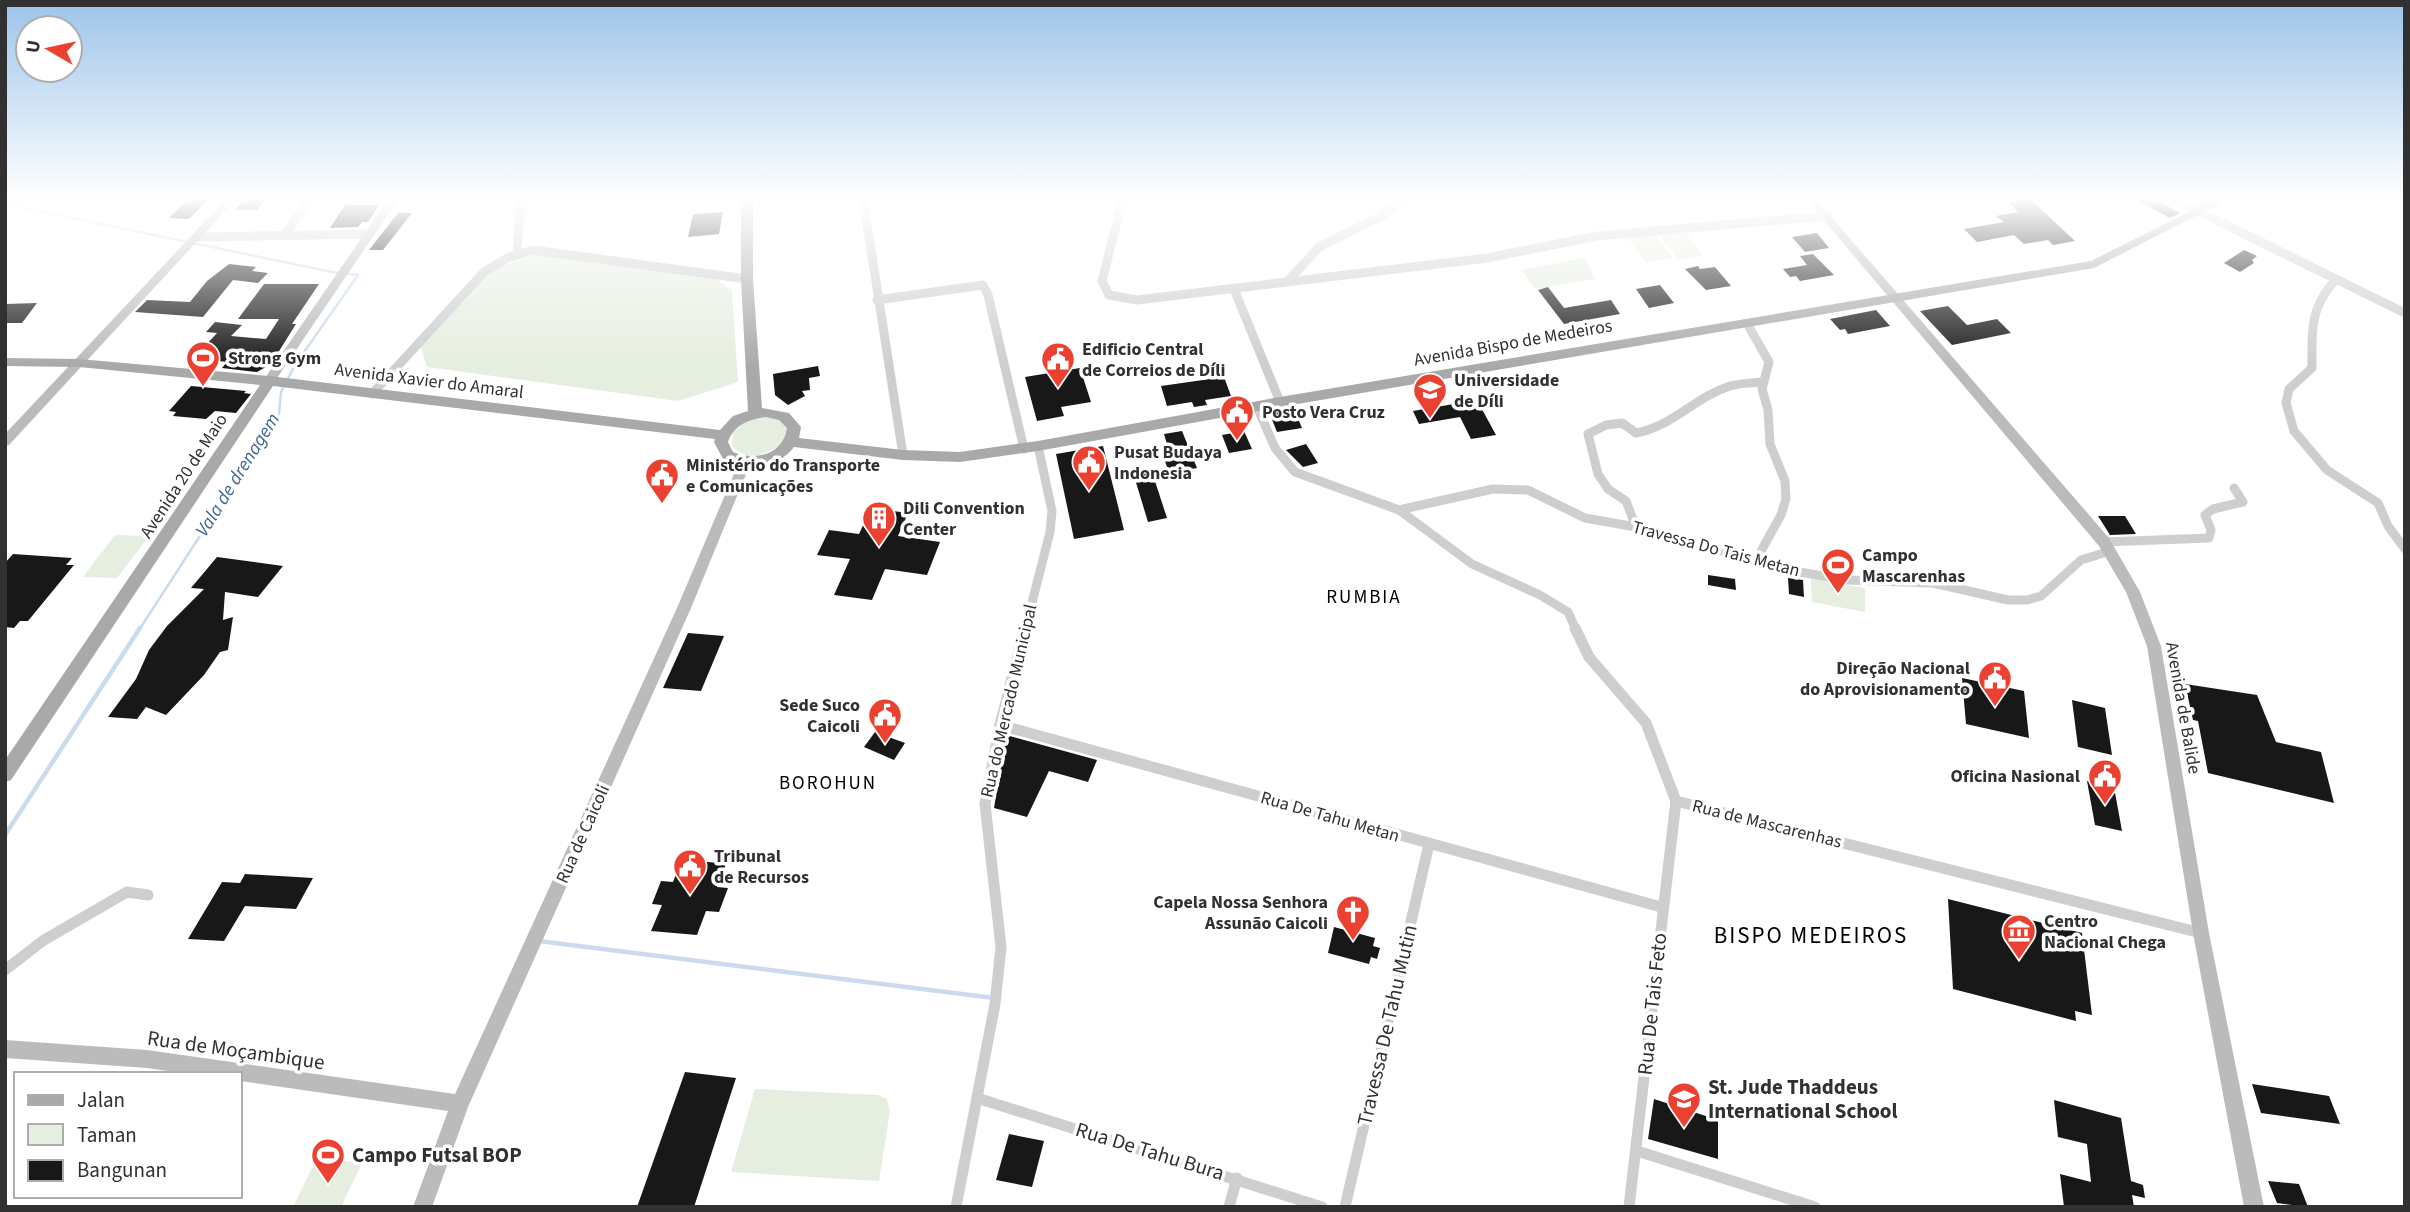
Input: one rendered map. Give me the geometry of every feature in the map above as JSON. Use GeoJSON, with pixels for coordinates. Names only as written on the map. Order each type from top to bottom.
{"type":"FeatureCollection","features":[{"type":"Feature","properties":{"kind":"main road"},"geometry":{"type":"LineString","coordinates":[[5,442],[180,255]]}},
{"type":"Feature","properties":{"kind":"main road","name":"Avenida 20 de Maio"},"geometry":{"type":"LineString","coordinates":[[5,775],[355,255]]}},
{"type":"Feature","properties":{"kind":"main road"},"geometry":{"type":"LineString","coordinates":[[747,255],[755,413]]}},
{"type":"Feature","properties":{"kind":"main road","name":"Avenida de Balide"},"geometry":{"type":"LineString","coordinates":[[1860,255],[2107,546],[2131,587],[2154,646],[2201,933],[2254,1207]]}},
{"type":"Feature","properties":{"kind":"main road","name":"Avenida Bispo de Medeiros"},"geometry":{"type":"LineString","coordinates":[[791,442],[903,455],[960,457],[1031,448],[1280,402],[2094,264],[2113,255]]}},
{"type":"Feature","properties":{"kind":"main road","name":"Avenida Xavier do Amaral"},"geometry":{"type":"LineString","coordinates":[[5,362],[79,363],[269,381],[723,435]]}},
{"type":"Feature","properties":{"kind":"main road"},"geometry":{"type":"LineString","coordinates":[[755,413],[776,413],[784,416],[794,427],[791,442],[786,449],[767,460],[745,462],[728,455],[723,449],[723,435],[735,421],[755,413]]}},
{"type":"Feature","properties":{"kind":"main road","name":"Rua de Caicoli"},"geometry":{"type":"LineString","coordinates":[[422,1207],[460,1104],[684,608],[745,462]]}},
{"type":"Feature","properties":{"kind":"main road","name":"Rua de Moçambique"},"geometry":{"type":"LineString","coordinates":[[5,1049],[147,1059],[237,1072]]}},
{"type":"Feature","properties":{"kind":"main road","name":"Rua de Moçambique"},"geometry":{"type":"LineString","coordinates":[[242,1073],[460,1104]]}},
{"type":"Feature","properties":{"kind":"street"},"geometry":{"type":"LineString","coordinates":[[372,394],[484,272],[497,261],[513,255]]}},
{"type":"Feature","properties":{"kind":"street"},"geometry":{"type":"LineString","coordinates":[[567,255],[747,279]]}},
{"type":"Feature","properties":{"kind":"street"},"geometry":{"type":"LineString","coordinates":[[871,255],[903,455]]}},
{"type":"Feature","properties":{"kind":"street"},"geometry":{"type":"LineString","coordinates":[[1109,255],[1102,281],[1104,289],[1109,295],[1123,300],[1155,299],[1504,255]]}},
{"type":"Feature","properties":{"kind":"street"},"geometry":{"type":"LineString","coordinates":[[1288,281],[1312,255]]}},
{"type":"Feature","properties":{"kind":"street"},"geometry":{"type":"LineString","coordinates":[[2284,255],[2405,313]]}},
{"type":"Feature","properties":{"kind":"street"},"geometry":{"type":"LineString","coordinates":[[2335,280],[2323,295],[2312,319],[2312,368],[2294,381],[2288,391],[2288,417],[2300,442],[2324,467],[2350,488],[2378,503],[2384,512],[2385,522],[2405,549]]}},
{"type":"Feature","properties":{"kind":"street","name":"Rua do Mercado Municipal"},"geometry":{"type":"LineString","coordinates":[[877,300],[983,285],[1052,511],[1050,532],[1000,724],[985,804],[1001,947],[995,1004],[956,1207]]}},
{"type":"Feature","properties":{"kind":"street"},"geometry":{"type":"LineString","coordinates":[[1234,289],[1280,402]]}},
{"type":"Feature","properties":{"kind":"street"},"geometry":{"type":"LineString","coordinates":[[1748,327],[1769,362],[1763,382],[1770,443],[1785,481],[1786,499],[1781,515],[1755,562]]}},
{"type":"Feature","properties":{"kind":"street"},"geometry":{"type":"LineString","coordinates":[[1636,527],[1626,501],[1608,489],[1598,474],[1588,434],[1606,425],[1622,423],[1636,433],[1648,431],[1677,420],[1726,387],[1763,382]]}},
{"type":"Feature","properties":{"kind":"street","name":"Rua de Mascarenhas"},"geometry":{"type":"LineString","coordinates":[[1257,407],[1275,448],[1295,472],[1399,510],[1472,564],[1540,595],[1568,612],[1589,657],[1646,723],[1676,801],[2201,933]]}},
{"type":"Feature","properties":{"kind":"street","name":"Travessa Do Tais Metan"},"geometry":{"type":"LineString","coordinates":[[1399,510],[1493,489],[1519,489],[1537,492],[1585,518],[1636,527],[1755,562],[1845,580],[1933,583],[1993,598],[2027,600],[2041,596],[2081,560],[2107,546],[2209,538],[2211,530],[2205,515],[2213,509],[2243,502],[2234,488]]}},
{"type":"Feature","properties":{"kind":"street","name":"Rua De Tahu Metan"},"geometry":{"type":"LineString","coordinates":[[1000,724],[1661,907]]}},
{"type":"Feature","properties":{"kind":"street","name":"Rua De Tais Feto"},"geometry":{"type":"LineString","coordinates":[[1629,1207],[1661,907],[1676,801]]}},
{"type":"Feature","properties":{"kind":"street","name":"Travessa De Tahu Mutin"},"geometry":{"type":"LineString","coordinates":[[1345,1207],[1429,844]]}},
{"type":"Feature","properties":{"kind":"street"},"geometry":{"type":"LineString","coordinates":[[5,970],[44,940],[127,892],[148,895]]}},
{"type":"Feature","properties":{"kind":"street","name":"Rua De Tahu Bura"},"geometry":{"type":"LineString","coordinates":[[976,1098],[1237,1178],[1322,1207]]}},
{"type":"Feature","properties":{"kind":"street"},"geometry":{"type":"LineString","coordinates":[[1637,1151],[1815,1207]]}},
{"type":"Feature","properties":{"kind":"street"},"geometry":{"type":"LineString","coordinates":[[1229,1207],[1237,1178]]}},
{"type":"Feature","properties":{"kind":"green space"},"geometry":{"type":"Polygon","coordinates":[[[534,255],[549,255],[714,277],[732,291],[738,382],[678,401],[427,367],[420,344],[488,271],[534,255]]]}},
{"type":"Feature","properties":{"kind":"green space"},"geometry":{"type":"Polygon","coordinates":[[[1640,255],[1670,255],[1673,258],[1646,263],[1640,255]]]}},
{"type":"Feature","properties":{"kind":"green space"},"geometry":{"type":"Polygon","coordinates":[[[1674,255],[1703,256],[1678,260],[1674,255]]]}},
{"type":"Feature","properties":{"kind":"green space"},"geometry":{"type":"Polygon","coordinates":[[[1585,258],[1595,279],[1535,289],[1521,270],[1585,258]]]}},
{"type":"Feature","properties":{"kind":"green space"},"geometry":{"type":"Polygon","coordinates":[[[762,416],[779,419],[788,428],[786,441],[759,455],[745,454],[732,446],[733,433],[744,422],[762,416]]]}},
{"type":"Feature","properties":{"kind":"green space"},"geometry":{"type":"Polygon","coordinates":[[[115,535],[149,536],[117,578],[83,577],[115,535]]]}},
{"type":"Feature","properties":{"kind":"green space","name":"Campo Mascarenhas"},"geometry":{"type":"Polygon","coordinates":[[[1811,579],[1865,588],[1865,612],[1812,602],[1811,579]]]}},
{"type":"Feature","properties":{"kind":"green space"},"geometry":{"type":"Polygon","coordinates":[[[755,1089],[878,1095],[887,1099],[890,1111],[879,1181],[731,1172],[755,1089]]]}},
{"type":"Feature","properties":{"kind":"green space","name":"Campo Futsal BOP"},"geometry":{"type":"Polygon","coordinates":[[[317,1158],[362,1163],[341,1207],[293,1207],[317,1158]]]}},
{"type":"Feature","properties":{"kind":"building"},"geometry":{"type":"Polygon","coordinates":[[[1814,255],[1834,275],[1800,281],[1796,276],[1790,277],[1783,269],[1807,265],[1800,256],[1814,255]]]}},
{"type":"Feature","properties":{"kind":"building"},"geometry":{"type":"Polygon","coordinates":[[[2237,255],[2257,256],[2252,260],[2254,263],[2240,272],[2224,263],[2237,255]]]}},
{"type":"Feature","properties":{"kind":"building"},"geometry":{"type":"Polygon","coordinates":[[[229,264],[256,267],[252,271],[268,273],[258,283],[233,280],[203,317],[135,312],[147,300],[190,302],[207,281],[229,264]]]}},
{"type":"Feature","properties":{"kind":"building"},"geometry":{"type":"Polygon","coordinates":[[[1698,266],[1700,269],[1715,267],[1731,286],[1706,290],[1685,269],[1698,266]]]}},
{"type":"Feature","properties":{"kind":"building"},"geometry":{"type":"Polygon","coordinates":[[[264,284],[319,284],[292,324],[296,324],[271,364],[257,372],[222,368],[227,362],[194,358],[217,333],[206,332],[215,322],[242,325],[231,336],[266,339],[279,319],[238,319],[264,284]]]}},
{"type":"Feature","properties":{"kind":"building"},"geometry":{"type":"Polygon","coordinates":[[[1660,285],[1674,303],[1649,308],[1636,289],[1660,285]]]}},
{"type":"Feature","properties":{"kind":"building"},"geometry":{"type":"Polygon","coordinates":[[[1548,287],[1564,308],[1611,300],[1620,314],[1564,324],[1538,290],[1548,287]]]}},
{"type":"Feature","properties":{"kind":"building"},"geometry":{"type":"Polygon","coordinates":[[[37,303],[22,323],[5,323],[5,304],[37,303]]]}},
{"type":"Feature","properties":{"kind":"building"},"geometry":{"type":"Polygon","coordinates":[[[1948,306],[1967,325],[1997,319],[2011,333],[1952,345],[1920,311],[1948,306]]]}},
{"type":"Feature","properties":{"kind":"building"},"geometry":{"type":"Polygon","coordinates":[[[1876,310],[1890,326],[1848,334],[1830,319],[1876,310]]]}},
{"type":"Feature","properties":{"kind":"building"},"geometry":{"type":"Polygon","coordinates":[[[818,366],[820,376],[809,378],[810,390],[802,391],[805,396],[788,405],[775,395],[773,374],[818,366]]]}},
{"type":"Feature","properties":{"kind":"building","name":"Edificio Central de Correios de Díli"},"geometry":{"type":"Polygon","coordinates":[[[1080,368],[1091,402],[1061,407],[1064,416],[1037,421],[1025,377],[1080,368]]]}},
{"type":"Feature","properties":{"kind":"building"},"geometry":{"type":"Polygon","coordinates":[[[1224,377],[1231,396],[1205,400],[1207,405],[1194,407],[1192,402],[1167,406],[1161,386],[1224,377]]]}},
{"type":"Feature","properties":{"kind":"building"},"geometry":{"type":"Polygon","coordinates":[[[191,386],[246,391],[244,393],[251,394],[236,413],[215,411],[206,419],[173,416],[176,412],[169,411],[191,386]]]}},
{"type":"Feature","properties":{"kind":"building","name":"Universidade de Díli"},"geometry":{"type":"Polygon","coordinates":[[[1477,400],[1496,435],[1471,439],[1460,417],[1419,424],[1413,411],[1477,400]]]}},
{"type":"Feature","properties":{"kind":"building"},"geometry":{"type":"Polygon","coordinates":[[[1293,407],[1302,428],[1277,432],[1269,412],[1293,407]]]}},
{"type":"Feature","properties":{"kind":"building"},"geometry":{"type":"Polygon","coordinates":[[[1182,431],[1197,468],[1169,473],[1162,452],[1169,451],[1164,434],[1182,431]]]}},
{"type":"Feature","properties":{"kind":"building","name":"Posto Vera Cruz"},"geometry":{"type":"Polygon","coordinates":[[[1244,431],[1252,449],[1229,453],[1222,435],[1244,431]]]}},
{"type":"Feature","properties":{"kind":"building"},"geometry":{"type":"Polygon","coordinates":[[[1306,444],[1318,463],[1303,467],[1286,450],[1306,444]]]}},
{"type":"Feature","properties":{"kind":"building","name":"Pusat Budaya Indonesia"},"geometry":{"type":"Polygon","coordinates":[[[1103,446],[1124,530],[1074,539],[1056,454],[1103,446]]]}},
{"type":"Feature","properties":{"kind":"building"},"geometry":{"type":"Polygon","coordinates":[[[1152,472],[1167,518],[1148,522],[1134,476],[1152,472]]]}},
{"type":"Feature","properties":{"kind":"building","name":"Dili Convention Center"},"geometry":{"type":"Polygon","coordinates":[[[871,508],[908,513],[898,536],[940,542],[927,575],[885,569],[872,600],[834,595],[850,559],[817,555],[829,530],[859,534],[871,508]]]}},
{"type":"Feature","properties":{"kind":"building"},"geometry":{"type":"Polygon","coordinates":[[[2098,516],[2125,516],[2136,534],[2110,535],[2098,516]]]}},
{"type":"Feature","properties":{"kind":"building"},"geometry":{"type":"Polygon","coordinates":[[[13,554],[72,558],[66,565],[74,565],[28,621],[20,621],[14,628],[5,627],[5,563],[13,554]]]}},
{"type":"Feature","properties":{"kind":"building"},"geometry":{"type":"Polygon","coordinates":[[[217,557],[283,566],[258,597],[225,592],[223,620],[233,617],[228,650],[220,652],[204,675],[166,715],[146,707],[137,719],[108,717],[136,679],[149,650],[167,626],[204,589],[191,588],[217,557]]]}},
{"type":"Feature","properties":{"kind":"building"},"geometry":{"type":"Polygon","coordinates":[[[1708,575],[1735,579],[1736,590],[1708,585],[1708,575]]]}},
{"type":"Feature","properties":{"kind":"building"},"geometry":{"type":"Polygon","coordinates":[[[1788,578],[1803,580],[1804,597],[1789,594],[1788,578]]]}},
{"type":"Feature","properties":{"kind":"building"},"geometry":{"type":"Polygon","coordinates":[[[688,633],[724,636],[701,691],[663,688],[688,633]]]}},
{"type":"Feature","properties":{"kind":"building","name":"Direção Nacional do Aprovisionamento"},"geometry":{"type":"Polygon","coordinates":[[[1962,678],[2024,691],[2029,738],[1966,724],[1962,678]]]}},
{"type":"Feature","properties":{"kind":"building"},"geometry":{"type":"Polygon","coordinates":[[[2185,684],[2257,695],[2276,742],[2321,752],[2334,803],[2208,773],[2198,721],[2193,720],[2185,684]]]}},
{"type":"Feature","properties":{"kind":"building"},"geometry":{"type":"Polygon","coordinates":[[[2072,700],[2105,708],[2112,755],[2078,747],[2072,700]]]}},
{"type":"Feature","properties":{"kind":"building","name":"Sede Suco Caicoli"},"geometry":{"type":"Polygon","coordinates":[[[875,732],[905,743],[894,760],[864,747],[875,732]]]}},
{"type":"Feature","properties":{"kind":"building"},"geometry":{"type":"Polygon","coordinates":[[[1006,735],[1097,760],[1088,782],[1049,771],[1027,817],[994,808],[1006,735]]]}},
{"type":"Feature","properties":{"kind":"building","name":"Oficina Nasional"},"geometry":{"type":"Polygon","coordinates":[[[2087,781],[2114,787],[2122,831],[2095,825],[2087,781]]]}},
{"type":"Feature","properties":{"kind":"building","name":"Tribunal de Recursos"},"geometry":{"type":"Polygon","coordinates":[[[682,859],[726,864],[717,887],[728,888],[719,912],[706,911],[697,935],[651,931],[662,905],[652,904],[661,881],[673,882],[682,859]]]}},
{"type":"Feature","properties":{"kind":"building"},"geometry":{"type":"Polygon","coordinates":[[[245,874],[313,878],[296,909],[245,906],[224,941],[188,939],[222,882],[240,883],[245,874]]]}},
{"type":"Feature","properties":{"kind":"building","name":"Centro Nacional Chega"},"geometry":{"type":"Polygon","coordinates":[[[1948,899],[2082,933],[2092,1015],[2075,1011],[2076,1021],[1953,989],[1948,899]]]}},
{"type":"Feature","properties":{"kind":"building","name":"Capela Nossa Senhora Assunão Caicoli"},"geometry":{"type":"Polygon","coordinates":[[[1334,927],[1375,938],[1373,946],[1380,948],[1377,959],[1371,957],[1369,964],[1328,953],[1334,927]]]}},
{"type":"Feature","properties":{"kind":"building"},"geometry":{"type":"Polygon","coordinates":[[[685,1072],[736,1078],[694,1207],[637,1207],[685,1072]]]}},
{"type":"Feature","properties":{"kind":"building"},"geometry":{"type":"Polygon","coordinates":[[[2252,1084],[2329,1096],[2340,1124],[2261,1113],[2252,1084]]]}},
{"type":"Feature","properties":{"kind":"building","name":"St. Jude Thaddeus International School"},"geometry":{"type":"Polygon","coordinates":[[[1654,1099],[1718,1120],[1718,1159],[1648,1139],[1654,1099]]]}},
{"type":"Feature","properties":{"kind":"building"},"geometry":{"type":"Polygon","coordinates":[[[2054,1100],[2121,1118],[2131,1181],[2143,1185],[2145,1198],[2132,1195],[2134,1207],[2064,1207],[2060,1174],[2091,1182],[2087,1144],[2058,1137],[2054,1100]]]}},
{"type":"Feature","properties":{"kind":"building"},"geometry":{"type":"Polygon","coordinates":[[[1009,1134],[1044,1141],[1032,1187],[996,1180],[1009,1134]]]}},
{"type":"Feature","properties":{"kind":"building"},"geometry":{"type":"Polygon","coordinates":[[[2268,1181],[2299,1184],[2308,1207],[2277,1203],[2268,1181]]]}},
{"type":"Feature","properties":{"kind":"waterway","name":"Vala de drenagem"},"geometry":{"type":"LineString","coordinates":[[139,630],[279,414],[281,392],[295,365],[358,275],[248,255]]}},
{"type":"Feature","properties":{"kind":"waterway","name":"Vala de drenagem"},"geometry":{"type":"LineString","coordinates":[[5,835],[140,628]]}},
{"type":"Feature","properties":{"kind":"waterway"},"geometry":{"type":"LineString","coordinates":[[539,941],[994,998]]}},
{"type":"Feature","properties":{"kind":"place","name":"Strong Gym"},"geometry":{"type":"Point","coordinates":[203,388]}},
{"type":"Feature","properties":{"kind":"place","name":"Edificio Central de Correios de Díli"},"geometry":{"type":"Point","coordinates":[1058,389]}},
{"type":"Feature","properties":{"kind":"place","name":"Universidade de Díli"},"geometry":{"type":"Point","coordinates":[1430,420]}},
{"type":"Feature","properties":{"kind":"place","name":"Posto Vera Cruz"},"geometry":{"type":"Point","coordinates":[1237,442]}},
{"type":"Feature","properties":{"kind":"place","name":"Pusat Budaya Indonesia"},"geometry":{"type":"Point","coordinates":[1089,492]}},
{"type":"Feature","properties":{"kind":"place","name":"Ministério do Transporte e Comunicações"},"geometry":{"type":"Point","coordinates":[662,505]}},
{"type":"Feature","properties":{"kind":"place","name":"Dili Convention Center"},"geometry":{"type":"Point","coordinates":[879,548]}},
{"type":"Feature","properties":{"kind":"place","name":"Campo Mascarenhas"},"geometry":{"type":"Point","coordinates":[1838,595]}},
{"type":"Feature","properties":{"kind":"place","name":"Direção Nacional do Aprovisionamento"},"geometry":{"type":"Point","coordinates":[1995,708]}},
{"type":"Feature","properties":{"kind":"place","name":"Sede Suco Caicoli"},"geometry":{"type":"Point","coordinates":[885,745]}},
{"type":"Feature","properties":{"kind":"place","name":"Oficina Nasional"},"geometry":{"type":"Point","coordinates":[2105,806]}},
{"type":"Feature","properties":{"kind":"place","name":"Tribunal de Recursos"},"geometry":{"type":"Point","coordinates":[690,896]}},
{"type":"Feature","properties":{"kind":"place","name":"Capela Nossa Senhora Assunão Caicoli"},"geometry":{"type":"Point","coordinates":[1353,942]}},
{"type":"Feature","properties":{"kind":"place","name":"Centro Nacional Chega"},"geometry":{"type":"Point","coordinates":[2019,961]}},
{"type":"Feature","properties":{"kind":"place","name":"St. Jude Thaddeus International School"},"geometry":{"type":"Point","coordinates":[1684,1129]}},
{"type":"Feature","properties":{"kind":"place","name":"Campo Futsal BOP"},"geometry":{"type":"Point","coordinates":[328,1185]}},
{"type":"Feature","properties":{"kind":"district","name":"RUMBIA"},"geometry":{"type":"Point","coordinates":[1364,597]}},
{"type":"Feature","properties":{"kind":"district","name":"BOROHUN"},"geometry":{"type":"Point","coordinates":[828,783]}},
{"type":"Feature","properties":{"kind":"district","name":"BISPO MEDEIROS"},"geometry":{"type":"Point","coordinates":[1811,935]}}]}
